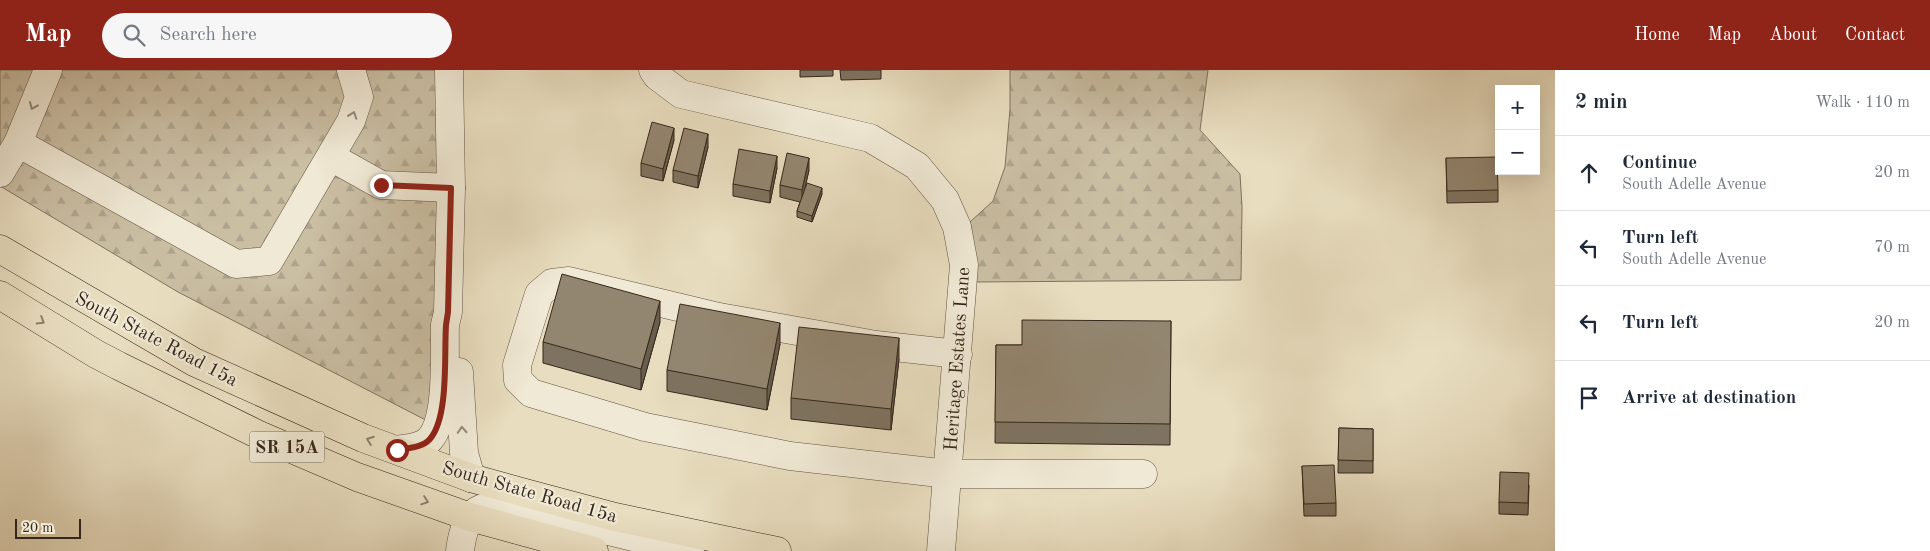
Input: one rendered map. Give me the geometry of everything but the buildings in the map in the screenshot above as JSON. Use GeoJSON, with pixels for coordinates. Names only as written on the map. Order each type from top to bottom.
{"type":"FeatureCollection","features":[{"type":"Feature","properties":{"kind":"highway","name":"South State Road 15a"},"geometry":{"type":"LineString","coordinates":[[0,249],[194,362],[363,438],[471,478],[615,518],[777,551]]}},
{"type":"Feature","properties":{"kind":"highway","name":"South State Road 15a"},"geometry":{"type":"LineString","coordinates":[[0,295],[96,354],[257,434],[357,478],[470,517],[594,551]]}},
{"type":"Feature","properties":{"kind":"highway"},"geometry":{"type":"LineString","coordinates":[[120,366],[153,367],[353,457],[404,477],[420,474],[432,462]]}},
{"type":"Feature","properties":{"kind":"street"},"geometry":{"type":"LineString","coordinates":[[0,173],[18,143],[48,70]]}},
{"type":"Feature","properties":{"kind":"street"},"geometry":{"type":"LineString","coordinates":[[18,143],[236,264],[269,261],[351,122],[359,97],[351,70]]}},
{"type":"Feature","properties":{"kind":"street"},"geometry":{"type":"LineString","coordinates":[[397,450],[417,447],[429,440],[439,423],[442,405],[448,312],[451,188],[449,70]]}},
{"type":"Feature","properties":{"kind":"street","name":"Heritage Estates Lane"},"geometry":{"type":"LineString","coordinates":[[653,70],[657,76],[681,94],[870,138],[917,166],[944,200],[957,227],[964,265],[941,551]]}},
{"type":"Feature","properties":{"kind":"street"},"geometry":{"type":"LineString","coordinates":[[331,157],[381,185],[451,188]]}},
{"type":"Feature","properties":{"kind":"street"},"geometry":{"type":"LineString","coordinates":[[958,354],[876,345],[719,317],[569,281],[552,283],[539,294],[517,365],[518,380],[531,393],[645,427],[790,456],[948,474],[1143,474]]}},
{"type":"Feature","properties":{"kind":"street"},"geometry":{"type":"LineString","coordinates":[[448,312],[456,329],[464,453],[471,478]]}},
{"type":"Feature","properties":{"kind":"street"},"geometry":{"type":"LineString","coordinates":[[460,551],[470,517],[477,511],[487,507],[511,507],[690,551]]}},
{"type":"Feature","properties":{"kind":"green space"},"geometry":{"type":"Polygon","coordinates":[[[0,70],[438,70],[443,429],[178,292],[0,186],[0,70]]]}},
{"type":"Feature","properties":{"kind":"green space"},"geometry":{"type":"Polygon","coordinates":[[[1010,70],[1208,70],[1200,130],[1240,174],[1242,207],[1241,280],[974,282],[970,222],[993,201],[1005,167],[1010,109],[1010,70]]]}},
{"type":"Feature","properties":{"kind":"route"},"geometry":{"type":"LineString","coordinates":[[381,185],[451,188],[448,312],[442,405],[439,423],[429,440],[417,447],[397,450]]}}]}
